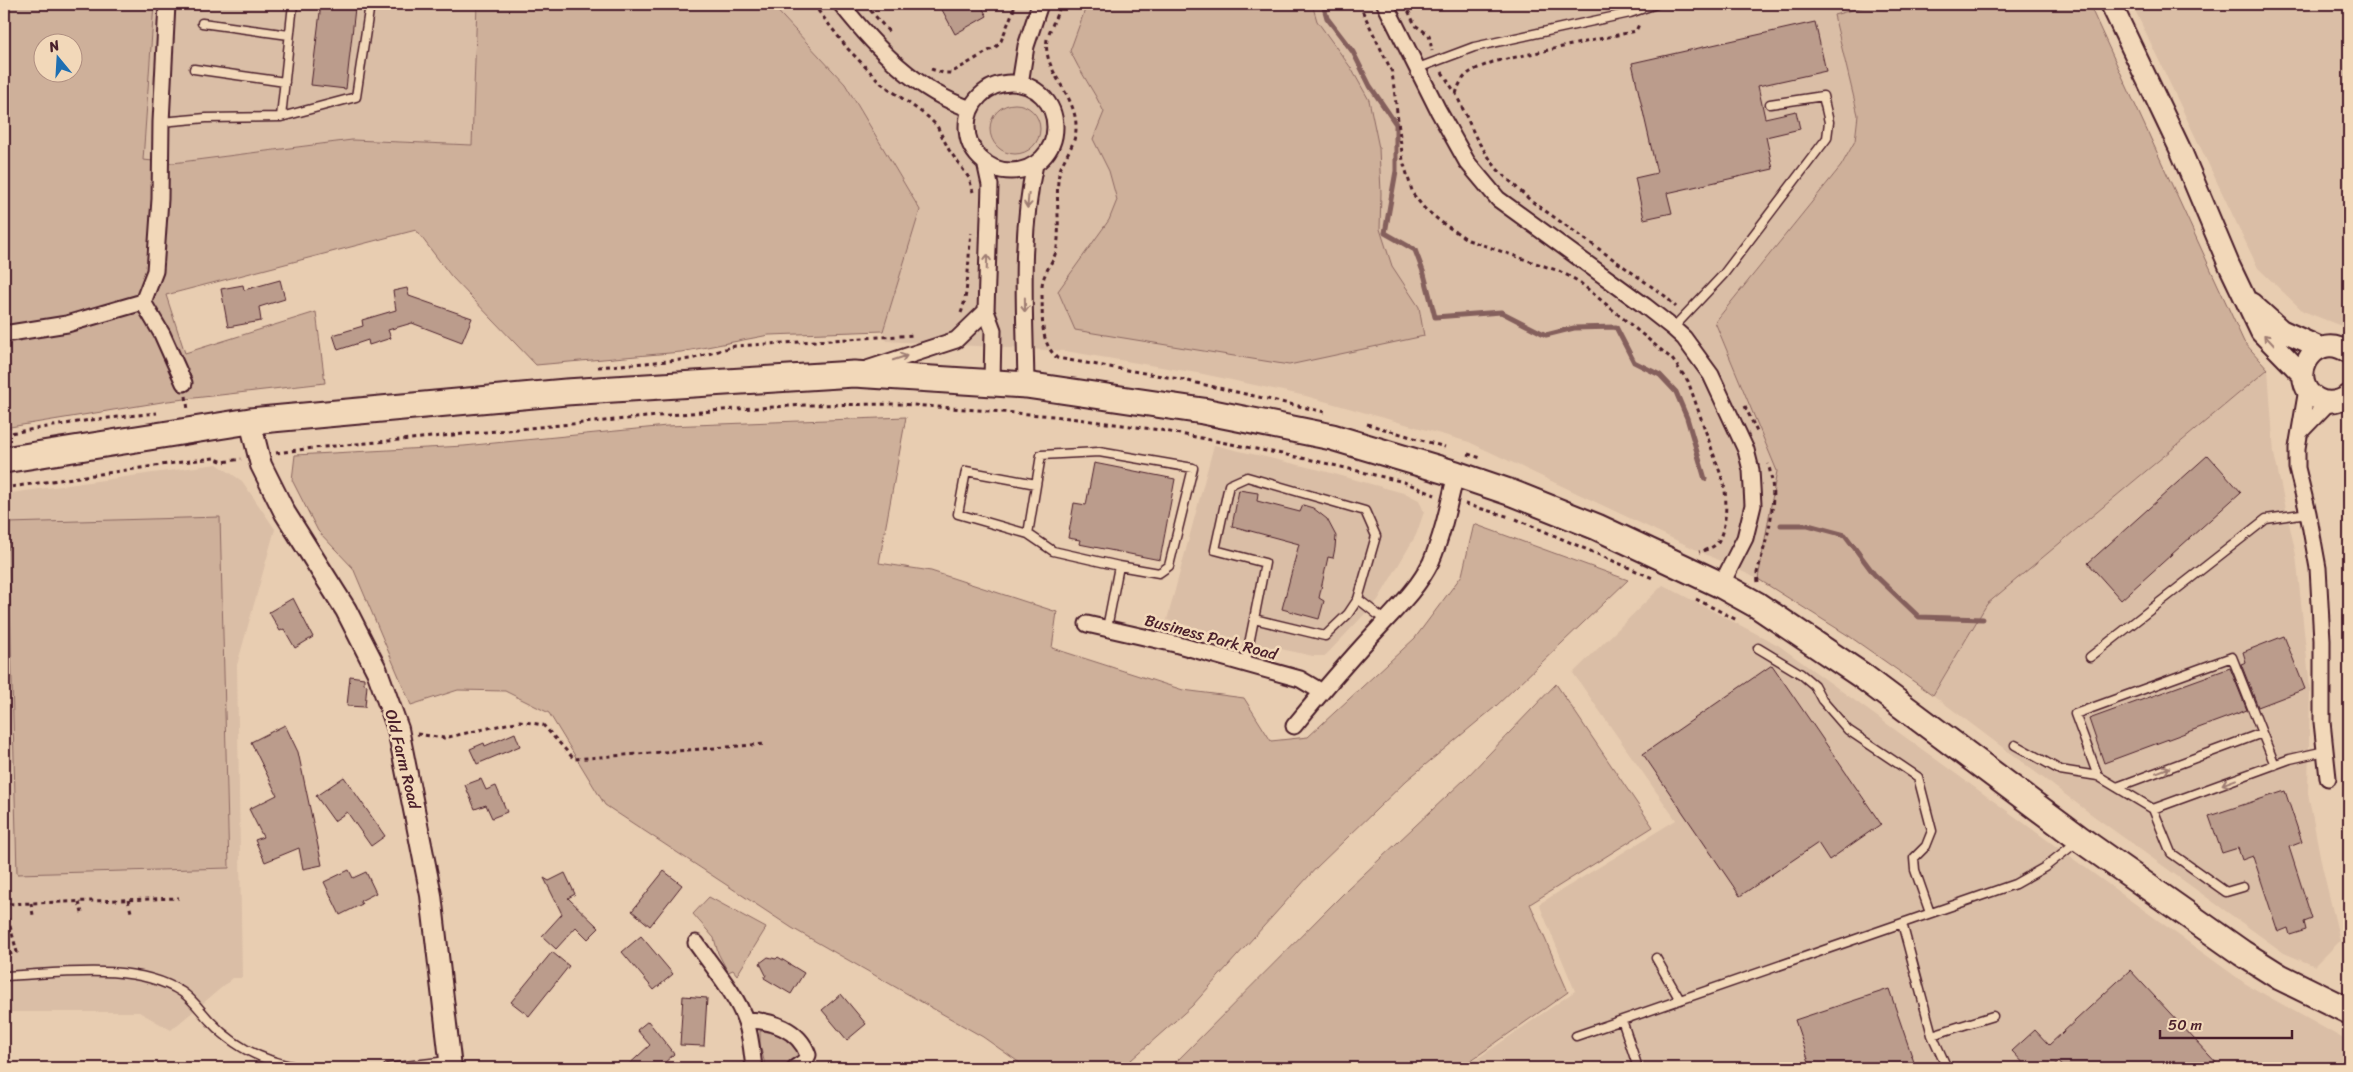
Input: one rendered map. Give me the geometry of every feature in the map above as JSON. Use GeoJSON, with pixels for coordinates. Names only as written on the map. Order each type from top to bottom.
{"type":"FeatureCollection","features":[{"type":"Feature","properties":{"kind":"main road"},"geometry":{"type":"LineString","coordinates":[[4,460],[250,422],[566,392],[854,374],[1026,385],[1203,411],[1462,464],[1597,527],[1725,577],[1757,605],[1861,675],[2080,839],[2250,958],[2280,977],[2349,1011]]}},
{"type":"Feature","properties":{"kind":"street"},"geometry":{"type":"LineString","coordinates":[[143,302],[155,271],[160,199],[161,122],[167,4]]}},
{"type":"Feature","properties":{"kind":"street"},"geometry":{"type":"LineString","coordinates":[[841,4],[897,66],[941,95],[972,109]]}},
{"type":"Feature","properties":{"kind":"street"},"geometry":{"type":"LineString","coordinates":[[1020,84],[1026,46],[1040,4]]}},
{"type":"Feature","properties":{"kind":"street"},"geometry":{"type":"LineString","coordinates":[[1385,4],[1438,110],[1468,162],[1498,199],[1673,328],[1684,338],[1711,375],[1746,450],[1751,470],[1753,505],[1745,538],[1725,577]]}},
{"type":"Feature","properties":{"kind":"street"},"geometry":{"type":"LineString","coordinates":[[2111,4],[2181,151],[2228,265],[2261,332],[2321,400],[2329,402],[2343,399],[2349,395]]}},
{"type":"Feature","properties":{"kind":"street"},"geometry":{"type":"LineString","coordinates":[[1010,83],[1020,84],[1037,91],[1050,106],[1055,124],[1053,142],[1042,158],[1035,164],[1023,169],[1010,171],[997,168],[985,162],[975,151],[969,138],[968,123],[972,109],[983,93],[991,88],[1010,83]]}},
{"type":"Feature","properties":{"kind":"street"},"geometry":{"type":"LineString","coordinates":[[985,162],[990,185],[986,311],[993,330],[992,382]]}},
{"type":"Feature","properties":{"kind":"street"},"geometry":{"type":"LineString","coordinates":[[1026,385],[1024,264],[1028,197],[1035,164]]}},
{"type":"Feature","properties":{"kind":"street"},"geometry":{"type":"LineString","coordinates":[[2244,296],[2281,330],[2321,348]]}},
{"type":"Feature","properties":{"kind":"street"},"geometry":{"type":"LineString","coordinates":[[4,334],[66,324],[143,302]]}},
{"type":"Feature","properties":{"kind":"street"},"geometry":{"type":"LineString","coordinates":[[143,302],[162,334],[184,382]]}},
{"type":"Feature","properties":{"kind":"street"},"geometry":{"type":"LineString","coordinates":[[854,374],[956,340],[986,311]]}},
{"type":"Feature","properties":{"kind":"street"},"geometry":{"type":"LineString","coordinates":[[2328,778],[2322,722],[2322,640],[2318,568],[2308,513],[2297,468],[2297,448],[2301,431],[2308,358],[2321,348],[2333,346],[2349,353]]}},
{"type":"Feature","properties":{"kind":"street"},"geometry":{"type":"LineString","coordinates":[[2301,431],[2329,402]]}},
{"type":"Feature","properties":{"kind":"street","name":"Old Farm Road"},"geometry":{"type":"LineString","coordinates":[[250,422],[258,456],[285,513],[346,610],[378,670],[399,732],[431,895],[451,1064]]}},
{"type":"Feature","properties":{"kind":"street"},"geometry":{"type":"LineString","coordinates":[[1294,726],[1322,692],[1400,609],[1431,562],[1462,464]]}},
{"type":"Feature","properties":{"kind":"street","name":"Business Park Road"},"geometry":{"type":"LineString","coordinates":[[1087,624],[1176,644],[1300,680],[1322,692]]}},
{"type":"Feature","properties":{"kind":"street"},"geometry":{"type":"LineString","coordinates":[[696,943],[721,978],[746,1020],[754,1068]]}},
{"type":"Feature","properties":{"kind":"street"},"geometry":{"type":"LineString","coordinates":[[746,1020],[762,1020],[786,1028],[799,1040],[805,1047],[808,1055],[804,1062],[795,1068]]}},
{"type":"Feature","properties":{"kind":"lane"},"geometry":{"type":"LineString","coordinates":[[281,117],[293,4]]}},
{"type":"Feature","properties":{"kind":"lane"},"geometry":{"type":"LineString","coordinates":[[161,122],[206,118],[281,117],[356,98],[370,4]]}},
{"type":"Feature","properties":{"kind":"lane"},"geometry":{"type":"LineString","coordinates":[[1418,68],[1474,47],[1645,10],[1656,4]]}},
{"type":"Feature","properties":{"kind":"lane"},"geometry":{"type":"LineString","coordinates":[[202,23],[289,34]]}},
{"type":"Feature","properties":{"kind":"lane"},"geometry":{"type":"LineString","coordinates":[[194,69],[285,82]]}},
{"type":"Feature","properties":{"kind":"lane"},"geometry":{"type":"LineString","coordinates":[[1673,328],[1723,275],[1827,138],[1829,122],[1823,96],[1770,104]]}},
{"type":"Feature","properties":{"kind":"lane"},"geometry":{"type":"LineString","coordinates":[[1028,534],[1041,454],[1099,452],[1193,468],[1169,566],[1159,573],[1053,551],[1028,534],[958,514],[966,471],[1036,484]]}},
{"type":"Feature","properties":{"kind":"lane"},"geometry":{"type":"LineString","coordinates":[[1245,664],[1265,563],[1216,550],[1229,485],[1247,477],[1365,510],[1376,536],[1358,599],[1348,614],[1325,636],[1254,619]]}},
{"type":"Feature","properties":{"kind":"lane"},"geometry":{"type":"LineString","coordinates":[[2090,658],[2266,519],[2308,513]]}},
{"type":"Feature","properties":{"kind":"lane"},"geometry":{"type":"LineString","coordinates":[[1106,628],[1119,566]]}},
{"type":"Feature","properties":{"kind":"lane"},"geometry":{"type":"LineString","coordinates":[[1358,599],[1386,622]]}},
{"type":"Feature","properties":{"kind":"lane"},"geometry":{"type":"LineString","coordinates":[[1758,648],[1801,674],[1814,685],[1822,700],[1848,730],[1918,777],[1932,831],[1926,846],[1914,858],[1930,913]]}},
{"type":"Feature","properties":{"kind":"lane"},"geometry":{"type":"LineString","coordinates":[[2098,776],[2075,714],[2232,657],[2275,765]]}},
{"type":"Feature","properties":{"kind":"lane"},"geometry":{"type":"LineString","coordinates":[[2117,787],[2262,733]]}},
{"type":"Feature","properties":{"kind":"lane"},"geometry":{"type":"LineString","coordinates":[[2015,745],[2060,770],[2098,776],[2154,809],[2171,853],[2226,892],[2243,887]]}},
{"type":"Feature","properties":{"kind":"lane"},"geometry":{"type":"LineString","coordinates":[[2154,809],[2275,765],[2325,751]]}},
{"type":"Feature","properties":{"kind":"lane"},"geometry":{"type":"LineString","coordinates":[[1576,1036],[2015,884],[2045,867],[2080,839]]}},
{"type":"Feature","properties":{"kind":"lane"},"geometry":{"type":"LineString","coordinates":[[1902,923],[1932,1035],[1946,1068]]}},
{"type":"Feature","properties":{"kind":"lane"},"geometry":{"type":"LineString","coordinates":[[1656,958],[1680,1000]]}},
{"type":"Feature","properties":{"kind":"lane"},"geometry":{"type":"LineString","coordinates":[[4,976],[120,972],[149,978],[184,993],[212,1024],[235,1044],[261,1058],[300,1068]]}},
{"type":"Feature","properties":{"kind":"lane"},"geometry":{"type":"LineString","coordinates":[[1932,1035],[1993,1016]]}},
{"type":"Feature","properties":{"kind":"lane"},"geometry":{"type":"LineString","coordinates":[[1622,1020],[1638,1068]]}},
{"type":"Feature","properties":{"kind":"lane"},"geometry":{"type":"LineString","coordinates":[[388,1068],[451,1064]]}},
{"type":"Feature","properties":{"kind":"path"},"geometry":{"type":"LineString","coordinates":[[813,4],[848,49],[881,83],[928,117],[937,126],[949,150],[969,178],[974,197]]}},
{"type":"Feature","properties":{"kind":"path"},"geometry":{"type":"LineString","coordinates":[[865,4],[894,39]]}},
{"type":"Feature","properties":{"kind":"path"},"geometry":{"type":"LineString","coordinates":[[927,67],[943,73],[951,73],[997,46],[1001,41],[1016,4]]}},
{"type":"Feature","properties":{"kind":"path"},"geometry":{"type":"LineString","coordinates":[[1061,4],[1047,38],[1046,58],[1054,74],[1068,94],[1074,109],[1076,128],[1072,147],[1060,171],[1057,248],[1042,284],[1043,333],[1046,344],[1057,358],[1179,379],[1332,414]]}},
{"type":"Feature","properties":{"kind":"path"},"geometry":{"type":"LineString","coordinates":[[1359,4],[1392,72],[1403,160],[1413,194],[1424,208],[1468,240],[1559,271],[1578,281],[1672,359],[1688,381],[1724,484],[1727,500],[1719,541],[1709,549],[1694,553],[1725,577],[1759,586]]}},
{"type":"Feature","properties":{"kind":"path"},"geometry":{"type":"LineString","coordinates":[[1456,94],[1460,80],[1472,71],[1493,62],[1636,31],[1645,10]]}},
{"type":"Feature","properties":{"kind":"path"},"geometry":{"type":"LineString","coordinates":[[966,300],[965,290],[971,225]]}},
{"type":"Feature","properties":{"kind":"path"},"geometry":{"type":"LineString","coordinates":[[184,382],[192,430]]}},
{"type":"Feature","properties":{"kind":"path"},"geometry":{"type":"LineString","coordinates":[[4,488],[175,463],[214,458],[223,462],[313,448],[722,410],[806,405],[900,404],[1054,416],[1160,430],[1312,460],[1404,482],[1419,490],[1510,517],[1656,580]]}},
{"type":"Feature","properties":{"kind":"path"},"geometry":{"type":"LineString","coordinates":[[1358,421],[1448,448]]}},
{"type":"Feature","properties":{"kind":"path"},"geometry":{"type":"LineString","coordinates":[[1462,464],[1485,460]]}},
{"type":"Feature","properties":{"kind":"path"},"geometry":{"type":"LineString","coordinates":[[1691,596],[1744,624]]}},
{"type":"Feature","properties":{"kind":"path"},"geometry":{"type":"LineString","coordinates":[[399,732],[444,738],[520,721],[543,725],[574,760],[765,744]]}},
{"type":"Feature","properties":{"kind":"path"},"geometry":{"type":"LineString","coordinates":[[4,929],[10,954],[18,952],[4,904],[180,898]]}},
{"type":"Feature","properties":{"kind":"path"},"geometry":{"type":"LineString","coordinates":[[128,900],[131,912]]}},
{"type":"Feature","properties":{"kind":"path"},"geometry":{"type":"LineString","coordinates":[[79,902],[82,913]]}},
{"type":"Feature","properties":{"kind":"path"},"geometry":{"type":"LineString","coordinates":[[31,903],[33,915]]}},
{"type":"Feature","properties":{"kind":"shaded area"},"geometry":{"type":"Polygon","coordinates":[[[4,4],[154,4],[143,160],[173,163],[352,140],[472,145],[477,4],[771,4],[845,84],[920,210],[883,331],[769,335],[681,352],[536,365],[451,276],[416,230],[166,295],[185,353],[316,312],[325,383],[168,401],[4,428],[4,4]]]}},
{"type":"Feature","properties":{"kind":"shaded area"},"geometry":{"type":"Polygon","coordinates":[[[154,4],[477,4],[472,145],[352,140],[173,163],[143,161],[154,4]]]}},
{"type":"Feature","properties":{"kind":"shaded area"},"geometry":{"type":"Polygon","coordinates":[[[771,4],[1873,4],[1834,16],[1858,115],[1855,141],[1841,166],[1715,322],[1777,471],[1758,579],[1469,442],[1306,396],[1203,374],[1065,351],[887,341],[883,331],[920,210],[845,84],[771,4]]]}},
{"type":"Feature","properties":{"kind":"shaded area"},"geometry":{"type":"Polygon","coordinates":[[[1087,4],[1312,4],[1317,21],[1351,68],[1369,100],[1379,148],[1380,229],[1392,266],[1419,307],[1424,336],[1289,365],[1075,330],[1058,291],[1109,220],[1117,200],[1109,171],[1093,139],[1104,112],[1070,51],[1087,4]]]}},
{"type":"Feature","properties":{"kind":"shaded area"},"geometry":{"type":"Polygon","coordinates":[[[1873,4],[2089,4],[2244,342],[2268,369],[1987,604],[1933,695],[1849,636],[1758,579],[1777,471],[1715,322],[1841,166],[1855,141],[1858,115],[1834,15],[1873,4]]]}},
{"type":"Feature","properties":{"kind":"shaded area"},"geometry":{"type":"Polygon","coordinates":[[[2132,4],[2349,4],[2349,329],[2303,311],[2258,268],[2132,4]]]}},
{"type":"Feature","properties":{"kind":"shaded area"},"geometry":{"type":"Polygon","coordinates":[[[1010,104],[1020,104],[1033,111],[1040,124],[1040,134],[1033,147],[1020,154],[1010,154],[1001,150],[994,143],[990,134],[990,124],[994,115],[1001,108],[1010,104]]]}},
{"type":"Feature","properties":{"kind":"shaded area"},"geometry":{"type":"Polygon","coordinates":[[[2268,369],[2274,454],[2296,555],[2310,688],[2308,793],[2322,866],[2340,941],[2315,966],[2284,953],[2091,814],[1933,695],[1987,604],[2268,369]]]}},
{"type":"Feature","properties":{"kind":"shaded area"},"geometry":{"type":"Polygon","coordinates":[[[906,417],[879,563],[931,571],[1057,612],[1052,648],[1183,690],[1244,698],[1271,741],[1308,737],[1415,638],[1462,575],[1474,524],[1628,580],[1495,707],[1407,780],[1317,867],[1192,1006],[1122,1068],[1027,1068],[983,1037],[792,928],[605,805],[549,713],[505,691],[458,690],[411,705],[353,568],[318,531],[292,480],[295,455],[464,446],[667,426],[906,417]]]}},
{"type":"Feature","properties":{"kind":"shaded area"},"geometry":{"type":"Polygon","coordinates":[[[1214,445],[1320,470],[1407,494],[1419,500],[1424,512],[1416,535],[1378,600],[1325,656],[1313,656],[1249,642],[1167,620],[1214,445]]]}},
{"type":"Feature","properties":{"kind":"shaded area"},"geometry":{"type":"Polygon","coordinates":[[[217,464],[242,481],[275,529],[237,665],[242,978],[233,978],[171,1030],[139,1012],[4,1012],[4,494],[217,464]]]}},
{"type":"Feature","properties":{"kind":"shaded area"},"geometry":{"type":"Polygon","coordinates":[[[220,517],[229,868],[17,874],[8,523],[220,517]]]}},
{"type":"Feature","properties":{"kind":"shaded area"},"geometry":{"type":"Polygon","coordinates":[[[1663,585],[1778,645],[2246,984],[2349,1042],[2349,1068],[1464,1068],[1575,991],[1539,904],[1676,820],[1573,673],[1663,585]]]}},
{"type":"Feature","properties":{"kind":"shaded area"},"geometry":{"type":"Polygon","coordinates":[[[1556,684],[1653,827],[1530,904],[1568,992],[1460,1068],[1170,1068],[1347,890],[1465,779],[1556,684]]]}},
{"type":"Feature","properties":{"kind":"shaded area"},"geometry":{"type":"Polygon","coordinates":[[[709,897],[766,928],[737,975],[733,970],[728,972],[718,953],[714,938],[693,914],[709,897]]]}},
{"type":"Feature","properties":{"kind":"shaded area"},"geometry":{"type":"Polygon","coordinates":[[[760,1031],[783,1037],[796,1049],[799,1055],[782,1068],[766,1068],[760,1045],[760,1031]]]}},
{"type":"Feature","properties":{"kind":"shaded area"},"geometry":{"type":"Polygon","coordinates":[[[742,1064],[742,1068],[686,1068],[687,1066],[742,1064]]]}},
{"type":"Feature","properties":{"kind":"building"},"geometry":{"type":"Polygon","coordinates":[[[321,4],[338,4],[338,7],[355,8],[346,89],[311,85],[321,4]]]}},
{"type":"Feature","properties":{"kind":"building"},"geometry":{"type":"Polygon","coordinates":[[[939,4],[980,4],[987,16],[955,34],[939,4]]]}},
{"type":"Feature","properties":{"kind":"building"},"geometry":{"type":"Polygon","coordinates":[[[1815,22],[1826,71],[1758,86],[1765,118],[1796,111],[1800,129],[1766,137],[1773,169],[1667,193],[1672,213],[1644,219],[1635,178],[1657,173],[1632,63],[1815,22]]]}},
{"type":"Feature","properties":{"kind":"building"},"geometry":{"type":"Polygon","coordinates":[[[280,280],[285,299],[259,307],[261,321],[228,327],[221,289],[243,285],[244,290],[280,280]]]}},
{"type":"Feature","properties":{"kind":"building"},"geometry":{"type":"Polygon","coordinates":[[[407,288],[409,296],[472,318],[462,342],[412,323],[388,330],[391,338],[369,345],[368,340],[338,350],[333,335],[363,326],[362,320],[396,310],[393,291],[407,288]]]}},
{"type":"Feature","properties":{"kind":"building"},"geometry":{"type":"Polygon","coordinates":[[[2208,455],[2241,492],[2121,600],[2088,563],[2208,455]]]}},
{"type":"Feature","properties":{"kind":"building"},"geometry":{"type":"Polygon","coordinates":[[[1094,463],[1175,479],[1160,560],[1079,544],[1080,540],[1068,538],[1074,503],[1086,505],[1094,463]]]}},
{"type":"Feature","properties":{"kind":"building"},"geometry":{"type":"Polygon","coordinates":[[[1239,490],[1258,493],[1257,501],[1300,512],[1303,505],[1313,508],[1327,519],[1336,536],[1333,558],[1328,557],[1319,598],[1324,601],[1319,619],[1282,609],[1299,544],[1232,526],[1239,490]]]}},
{"type":"Feature","properties":{"kind":"building"},"geometry":{"type":"Polygon","coordinates":[[[293,598],[313,637],[295,648],[284,629],[280,631],[269,612],[293,598]]]}},
{"type":"Feature","properties":{"kind":"building"},"geometry":{"type":"Polygon","coordinates":[[[2284,636],[2305,689],[2258,707],[2241,664],[2246,662],[2243,652],[2284,636]]]}},
{"type":"Feature","properties":{"kind":"building"},"geometry":{"type":"Polygon","coordinates":[[[1772,665],[1881,824],[1829,860],[1818,843],[1740,896],[1643,754],[1772,665]]]}},
{"type":"Feature","properties":{"kind":"building"},"geometry":{"type":"Polygon","coordinates":[[[2230,668],[2247,710],[2104,763],[2089,719],[2230,668]]]}},
{"type":"Feature","properties":{"kind":"building"},"geometry":{"type":"Polygon","coordinates":[[[350,676],[364,678],[364,684],[367,685],[365,707],[347,706],[350,676]]]}},
{"type":"Feature","properties":{"kind":"building"},"geometry":{"type":"Polygon","coordinates":[[[285,725],[298,752],[322,865],[303,869],[299,848],[265,862],[255,840],[263,837],[249,809],[277,795],[251,742],[285,725]]]}},
{"type":"Feature","properties":{"kind":"building"},"geometry":{"type":"Polygon","coordinates":[[[515,733],[520,746],[477,764],[470,749],[484,743],[485,746],[515,733]]]}},
{"type":"Feature","properties":{"kind":"building"},"geometry":{"type":"Polygon","coordinates":[[[344,777],[385,836],[371,846],[347,812],[334,821],[316,796],[344,777]]]}},
{"type":"Feature","properties":{"kind":"building"},"geometry":{"type":"Polygon","coordinates":[[[481,779],[486,790],[496,786],[507,812],[492,818],[486,805],[475,809],[465,785],[481,779]]]}},
{"type":"Feature","properties":{"kind":"building"},"geometry":{"type":"Polygon","coordinates":[[[2285,791],[2302,842],[2289,847],[2312,919],[2304,922],[2306,930],[2290,935],[2288,928],[2278,932],[2253,856],[2242,860],[2238,848],[2222,853],[2209,816],[2285,791]]]}},
{"type":"Feature","properties":{"kind":"building"},"geometry":{"type":"Polygon","coordinates":[[[349,870],[353,878],[366,872],[376,893],[360,901],[362,904],[340,915],[324,882],[349,870]]]}},
{"type":"Feature","properties":{"kind":"building"},"geometry":{"type":"Polygon","coordinates":[[[664,871],[682,885],[650,926],[632,911],[664,871]]]}},
{"type":"Feature","properties":{"kind":"building"},"geometry":{"type":"Polygon","coordinates":[[[565,873],[575,894],[568,898],[599,928],[588,939],[576,927],[556,949],[542,936],[562,914],[544,878],[549,881],[565,873]]]}},
{"type":"Feature","properties":{"kind":"building"},"geometry":{"type":"Polygon","coordinates":[[[641,936],[673,974],[654,990],[622,952],[641,936]]]}},
{"type":"Feature","properties":{"kind":"building"},"geometry":{"type":"Polygon","coordinates":[[[552,952],[569,966],[529,1016],[511,1002],[552,952]]]}},
{"type":"Feature","properties":{"kind":"building"},"geometry":{"type":"Polygon","coordinates":[[[768,957],[776,959],[778,957],[804,973],[791,994],[764,978],[766,975],[760,963],[768,957]]]}},
{"type":"Feature","properties":{"kind":"building"},"geometry":{"type":"Polygon","coordinates":[[[2130,970],[2221,1068],[2064,1068],[2059,1062],[2052,1068],[2028,1068],[2012,1051],[2035,1030],[2049,1045],[2130,970]]]}},
{"type":"Feature","properties":{"kind":"building"},"geometry":{"type":"Polygon","coordinates":[[[1889,989],[1916,1068],[1891,1068],[1889,1064],[1876,1068],[1811,1068],[1795,1020],[1889,989]]]}},
{"type":"Feature","properties":{"kind":"building"},"geometry":{"type":"Polygon","coordinates":[[[841,994],[866,1024],[847,1040],[822,1010],[841,994]]]}},
{"type":"Feature","properties":{"kind":"building"},"geometry":{"type":"Polygon","coordinates":[[[683,996],[707,998],[704,1046],[680,1045],[683,996]]]}},
{"type":"Feature","properties":{"kind":"building"},"geometry":{"type":"Polygon","coordinates":[[[648,1021],[674,1054],[659,1068],[625,1068],[650,1045],[637,1030],[648,1021]]]}},
{"type":"Feature","properties":{"kind":"waterway"},"geometry":{"type":"LineString","coordinates":[[1323,4],[1327,18],[1353,52],[1370,86],[1396,124],[1396,171],[1385,233],[1415,250],[1424,274],[1435,317],[1501,312],[1546,335],[1574,328],[1616,327],[1634,362],[1660,375],[1676,392],[1687,418],[1705,479]]}},
{"type":"Feature","properties":{"kind":"waterway"},"geometry":{"type":"LineString","coordinates":[[1781,525],[1808,525],[1845,535],[1874,574],[1919,617],[1983,619]]}}]}
